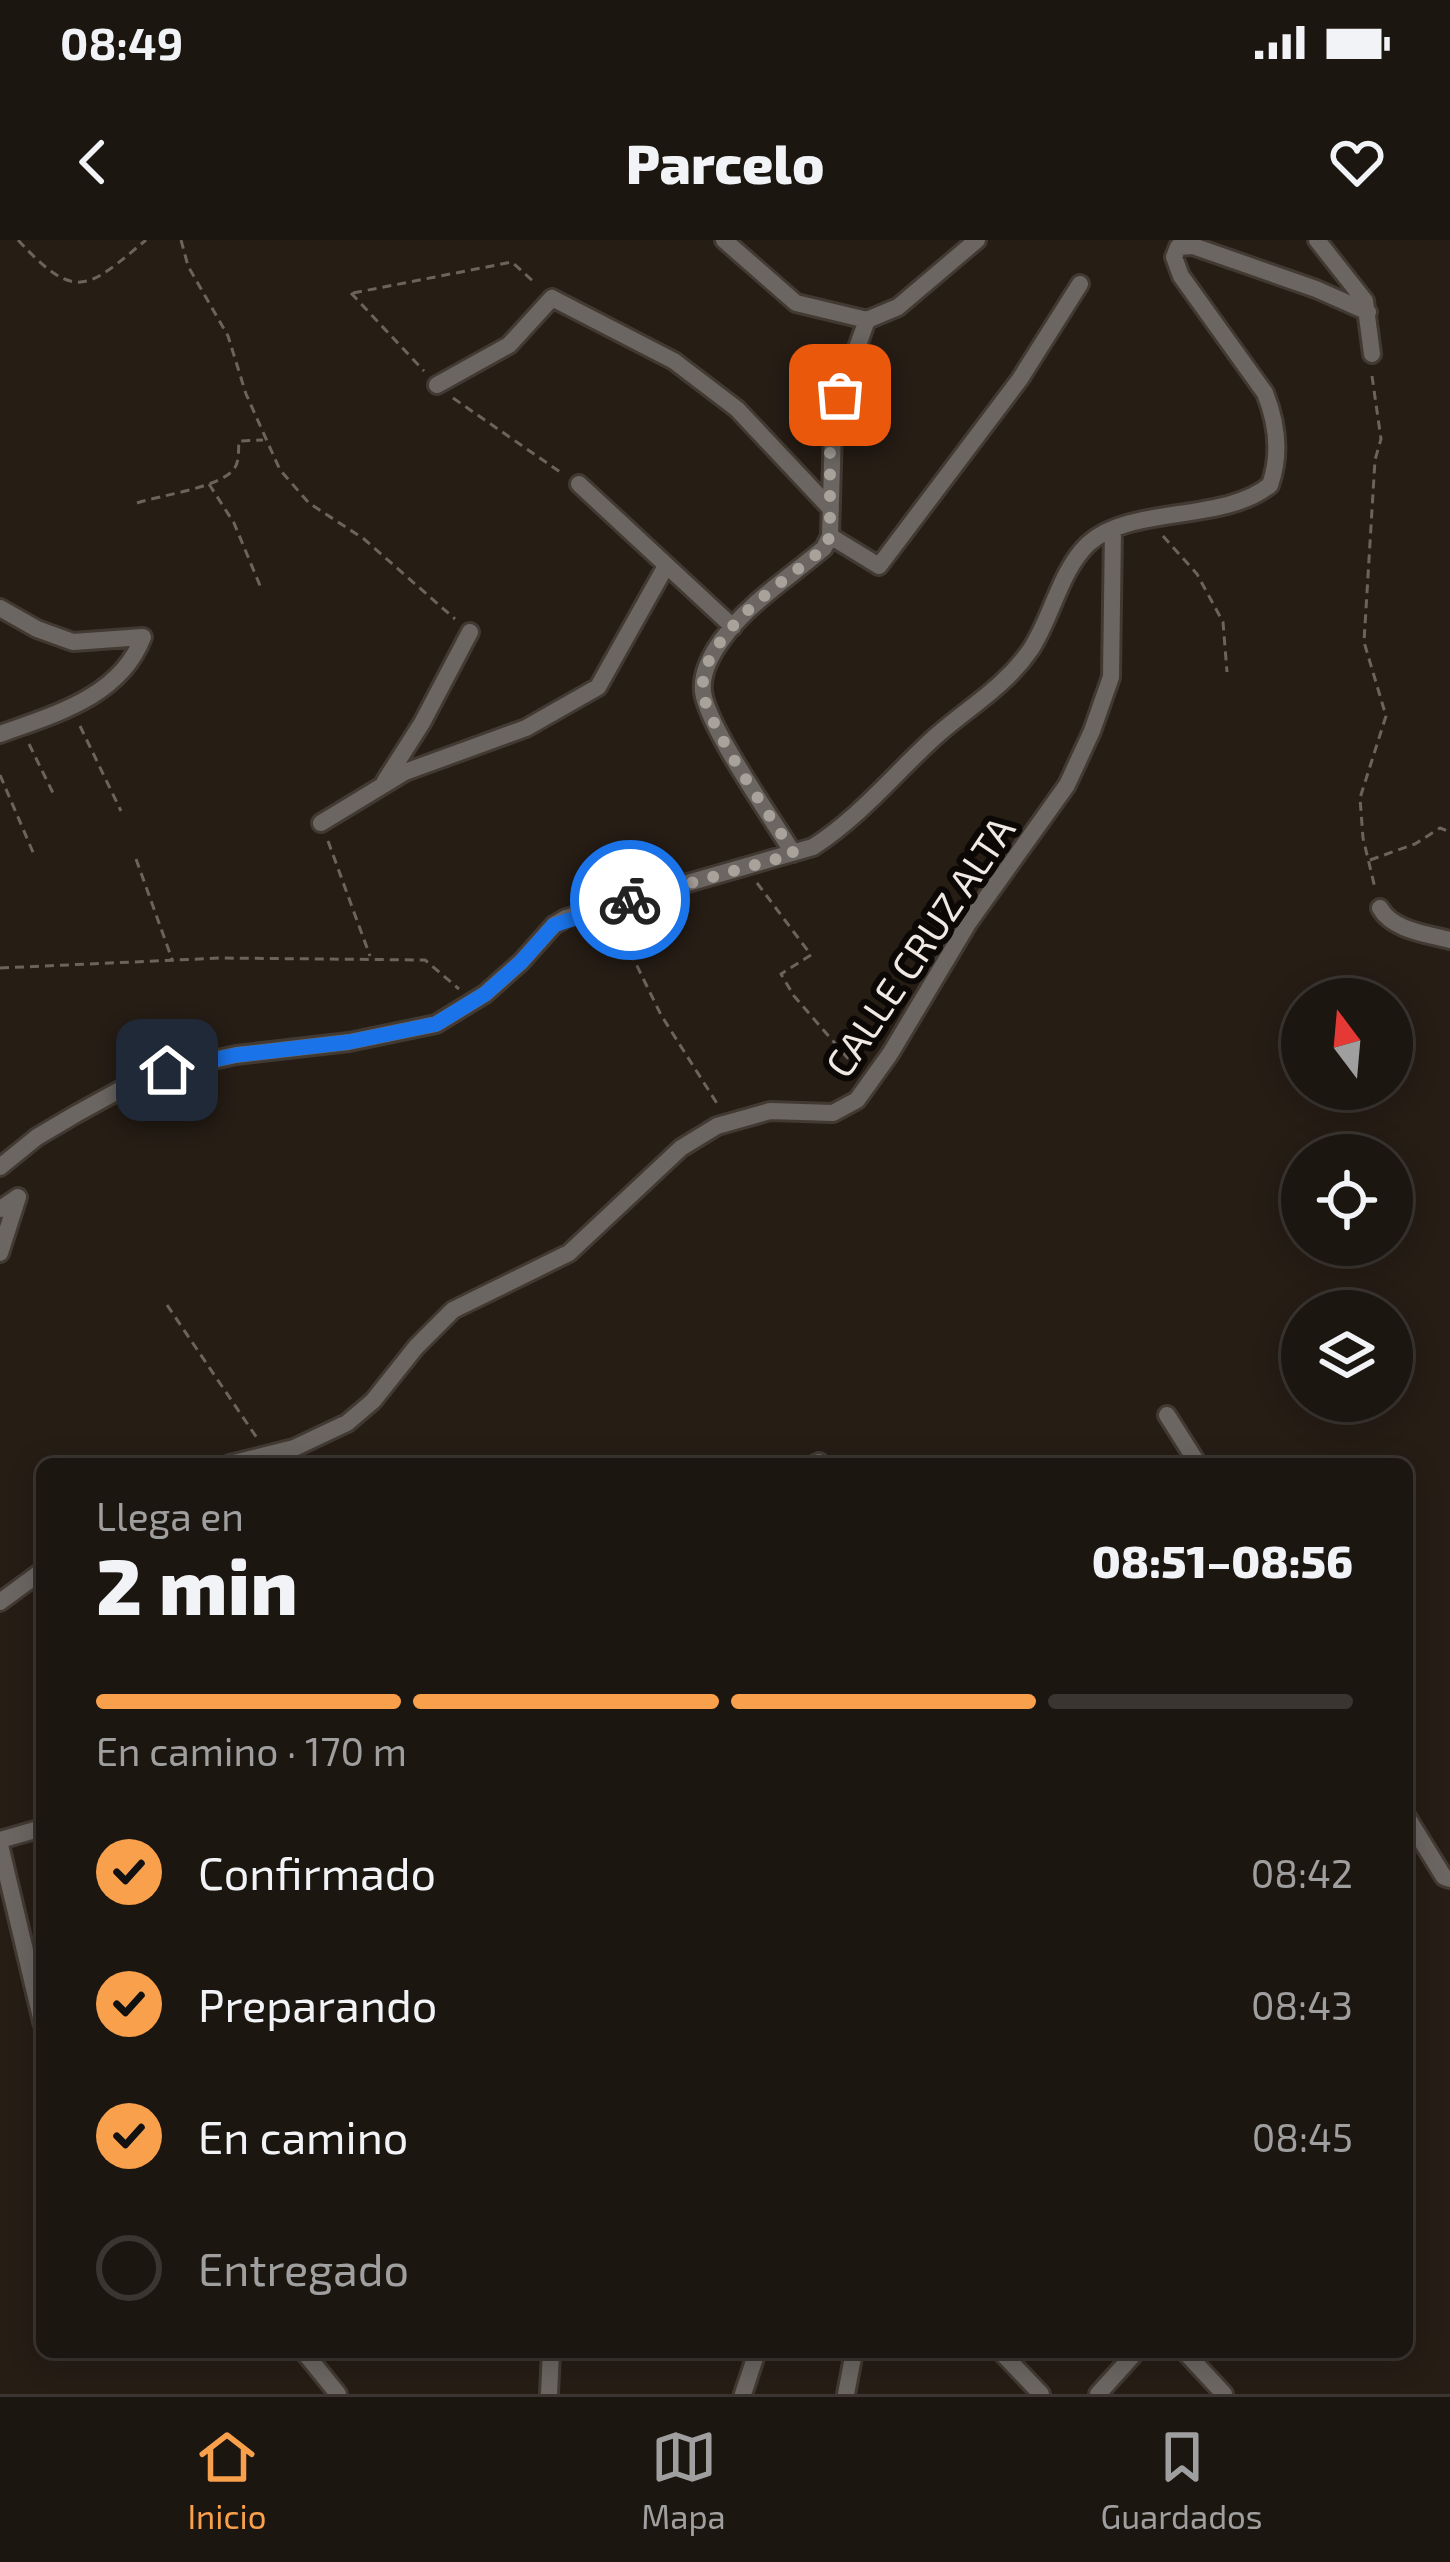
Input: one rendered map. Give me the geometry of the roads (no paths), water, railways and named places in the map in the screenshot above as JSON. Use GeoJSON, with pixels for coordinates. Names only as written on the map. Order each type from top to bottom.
{"type":"FeatureCollection","features":[{"type":"Feature","properties":{"kind":"street"},"geometry":{"type":"LineString","coordinates":[[724,240],[796,303],[867,320],[898,307],[977,240]]}},
{"type":"Feature","properties":{"kind":"street"},"geometry":{"type":"LineString","coordinates":[[1317,240],[1352,281],[1367,312],[1372,354]]}},
{"type":"Feature","properties":{"kind":"street"},"geometry":{"type":"LineString","coordinates":[[0,1167],[76,1114],[167,1070],[436,1024],[474,1002],[521,962],[554,925],[794,854],[834,833],[938,734],[985,701],[1032,647],[1076,558],[1089,543],[1113,529],[1259,495],[1270,485],[1278,437],[1265,393],[1181,276],[1174,257],[1178,248],[1193,246],[1367,312]]}},
{"type":"Feature","properties":{"kind":"street"},"geometry":{"type":"LineString","coordinates":[[830,536],[880,566],[1020,379],[1080,284]]}},
{"type":"Feature","properties":{"kind":"street"},"geometry":{"type":"LineString","coordinates":[[437,385],[509,345],[552,298],[690,373],[737,410],[831,508]]}},
{"type":"Feature","properties":{"kind":"street"},"geometry":{"type":"LineString","coordinates":[[794,854],[718,729],[703,693],[708,662],[733,627],[824,548],[830,536],[833,428],[867,320]]}},
{"type":"Feature","properties":{"kind":"street"},"geometry":{"type":"LineString","coordinates":[[579,484],[733,627]]}},
{"type":"Feature","properties":{"kind":"street","name":"CALLE CRUZ ALTA"},"geometry":{"type":"LineString","coordinates":[[253,1458],[326,1436],[347,1423],[374,1401],[416,1347],[454,1310],[569,1253],[681,1148],[728,1121],[770,1111],[833,1113],[857,1100],[969,922],[1067,785],[1093,731],[1111,677],[1113,529]]}},
{"type":"Feature","properties":{"kind":"street"},"geometry":{"type":"LineString","coordinates":[[321,823],[405,772],[526,728],[598,687],[666,566]]}},
{"type":"Feature","properties":{"kind":"street"},"geometry":{"type":"LineString","coordinates":[[0,608],[73,642],[143,637],[132,662],[91,698],[0,734]]}},
{"type":"Feature","properties":{"kind":"street"},"geometry":{"type":"LineString","coordinates":[[381,787],[422,723],[470,632]]}},
{"type":"Feature","properties":{"kind":"street"},"geometry":{"type":"LineString","coordinates":[[1380,908],[1385,917],[1408,928],[1450,940]]}},
{"type":"Feature","properties":{"kind":"street"},"geometry":{"type":"LineString","coordinates":[[0,1209],[18,1197],[0,1253]]}},
{"type":"Feature","properties":{"kind":"street"},"geometry":{"type":"LineString","coordinates":[[1166,1415],[1194,1458]]}},
{"type":"Feature","properties":{"kind":"street"},"geometry":{"type":"LineString","coordinates":[[0,1603],[36,1576]]}},
{"type":"Feature","properties":{"kind":"street"},"geometry":{"type":"LineString","coordinates":[[1413,1826],[1444,1877],[1450,1879]]}},
{"type":"Feature","properties":{"kind":"street"},"geometry":{"type":"LineString","coordinates":[[36,1830],[0,1842],[6,1899],[36,2002]]}},
{"type":"Feature","properties":{"kind":"street"},"geometry":{"type":"LineString","coordinates":[[309,2358],[338,2394]]}},
{"type":"Feature","properties":{"kind":"street"},"geometry":{"type":"LineString","coordinates":[[550,2394],[551,2358]]}},
{"type":"Feature","properties":{"kind":"street"},"geometry":{"type":"LineString","coordinates":[[743,2394],[755,2358]]}},
{"type":"Feature","properties":{"kind":"street"},"geometry":{"type":"LineString","coordinates":[[845,2394],[853,2358]]}},
{"type":"Feature","properties":{"kind":"street"},"geometry":{"type":"LineString","coordinates":[[1007,2358],[1041,2394]]}},
{"type":"Feature","properties":{"kind":"street"},"geometry":{"type":"LineString","coordinates":[[1098,2394],[1131,2358]]}},
{"type":"Feature","properties":{"kind":"street"},"geometry":{"type":"LineString","coordinates":[[1191,2358],[1224,2394]]}}]}
